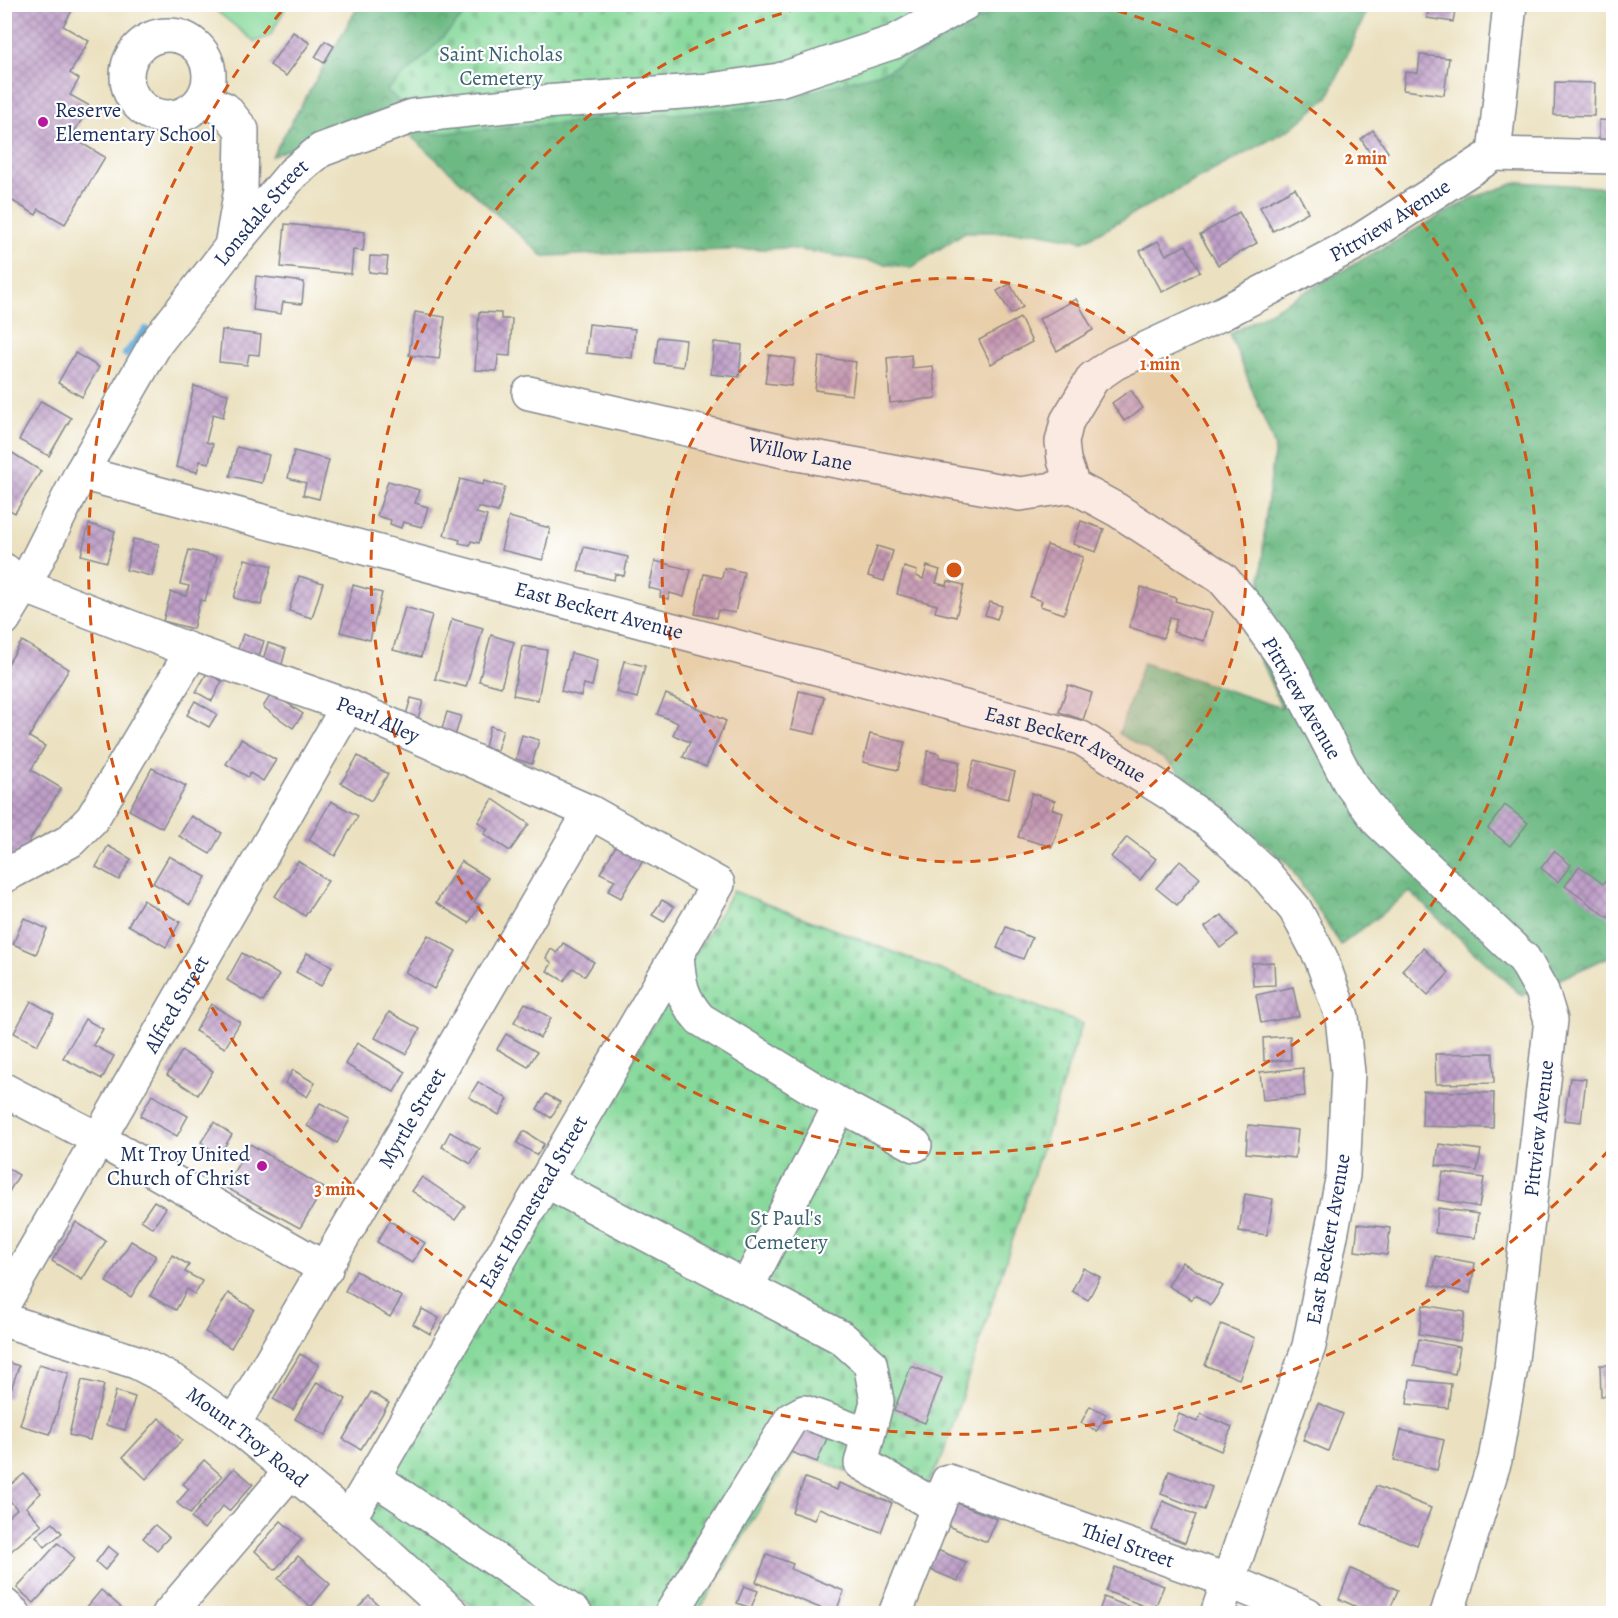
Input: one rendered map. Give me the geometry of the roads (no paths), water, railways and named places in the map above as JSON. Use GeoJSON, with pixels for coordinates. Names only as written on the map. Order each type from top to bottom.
{"type":"FeatureCollection","features":[{"type":"Feature","properties":{"kind":"street","name":"Lonsdale Street"},"geometry":{"type":"LineString","coordinates":[[4,619],[14,578],[81,473],[156,343],[230,248],[293,173],[321,150],[412,116],[544,102],[710,90],[779,80],[894,42],[964,4]]}},
{"type":"Feature","properties":{"kind":"street"},"geometry":{"type":"LineString","coordinates":[[1510,4],[1494,154],[1614,157]]}},
{"type":"Feature","properties":{"kind":"street"},"geometry":{"type":"LineString","coordinates":[[202,100],[225,109],[242,130],[241,189],[230,248]]}},
{"type":"Feature","properties":{"kind":"street","name":"Pittview Avenue"},"geometry":{"type":"LineString","coordinates":[[1447,1614],[1495,1460],[1511,1368],[1551,1020],[1542,991],[1524,959],[1379,822],[1349,782],[1286,661],[1222,578],[1118,510],[1073,486],[1064,460],[1062,442],[1066,421],[1093,378],[1115,363],[1223,313],[1356,243],[1494,154]]}},
{"type":"Feature","properties":{"kind":"street","name":"Willow Lane"},"geometry":{"type":"LineString","coordinates":[[530,393],[792,453],[1020,494],[1073,486]]}},
{"type":"Feature","properties":{"kind":"street","name":"East Beckert Avenue"},"geometry":{"type":"LineString","coordinates":[[81,473],[1081,738],[1169,793],[1210,823],[1262,870],[1295,909],[1321,958],[1342,1017],[1348,1073],[1342,1175],[1309,1346],[1217,1614]]}},
{"type":"Feature","properties":{"kind":"street","name":"Pearl Alley"},"geometry":{"type":"LineString","coordinates":[[14,578],[192,651],[348,706],[590,812],[717,884]]}},
{"type":"Feature","properties":{"kind":"street"},"geometry":{"type":"LineString","coordinates":[[4,876],[70,841],[92,819],[192,651]]}},
{"type":"Feature","properties":{"kind":"street","name":"Alfred Street"},"geometry":{"type":"LineString","coordinates":[[4,1303],[348,706]]}},
{"type":"Feature","properties":{"kind":"street","name":"Myrtle Street"},"geometry":{"type":"LineString","coordinates":[[234,1424],[590,812]]}},
{"type":"Feature","properties":{"kind":"street","name":"East Homestead Street"},"geometry":{"type":"LineString","coordinates":[[349,1519],[717,884]]}},
{"type":"Feature","properties":{"kind":"street"},"geometry":{"type":"LineString","coordinates":[[677,954],[678,977],[682,993],[688,1006],[700,1019],[840,1105],[915,1145]]}},
{"type":"Feature","properties":{"kind":"street"},"geometry":{"type":"LineString","coordinates":[[4,1090],[100,1140],[326,1269]]}},
{"type":"Feature","properties":{"kind":"street"},"geometry":{"type":"LineString","coordinates":[[747,1287],[840,1105]]}},
{"type":"Feature","properties":{"kind":"street"},"geometry":{"type":"LineString","coordinates":[[546,1181],[842,1338],[870,1363],[877,1401],[868,1435],[804,1412],[791,1419],[671,1614]]}},
{"type":"Feature","properties":{"kind":"street","name":"Mount Troy Road"},"geometry":{"type":"LineString","coordinates":[[4,1320],[136,1362],[177,1383],[234,1424],[349,1519],[453,1614]]}},
{"type":"Feature","properties":{"kind":"street","name":"Thiel Street"},"geometry":{"type":"LineString","coordinates":[[868,1435],[861,1463],[943,1494],[1229,1581],[1307,1614]]}},
{"type":"Feature","properties":{"kind":"street"},"geometry":{"type":"LineString","coordinates":[[170,1614],[291,1471]]}},
{"type":"Feature","properties":{"kind":"street"},"geometry":{"type":"LineString","coordinates":[[373,1478],[576,1614]]}},
{"type":"Feature","properties":{"kind":"street"},"geometry":{"type":"LineString","coordinates":[[895,1614],[943,1494]]}},
{"type":"Feature","properties":{"kind":"street"},"geometry":{"type":"LineString","coordinates":[[4,1605],[14,1614]]}},
{"type":"Feature","properties":{"kind":"waterway"},"geometry":{"type":"LineString","coordinates":[[126,354],[146,330]]}},
{"type":"Feature","properties":{"kind":"place","name":"Reserve Elementary School"},"geometry":{"type":"Point","coordinates":[43,122]}},
{"type":"Feature","properties":{"kind":"place","name":"Mt Troy United Church of Christ"},"geometry":{"type":"Point","coordinates":[262,1166]}},
{"type":"Feature","properties":{"kind":"park label","name":"Saint Nicholas Cemetery"},"geometry":{"type":"Point","coordinates":[501,66]}},
{"type":"Feature","properties":{"kind":"park label","name":"St Paul's Cemetery"},"geometry":{"type":"Point","coordinates":[786,1230]}}]}
